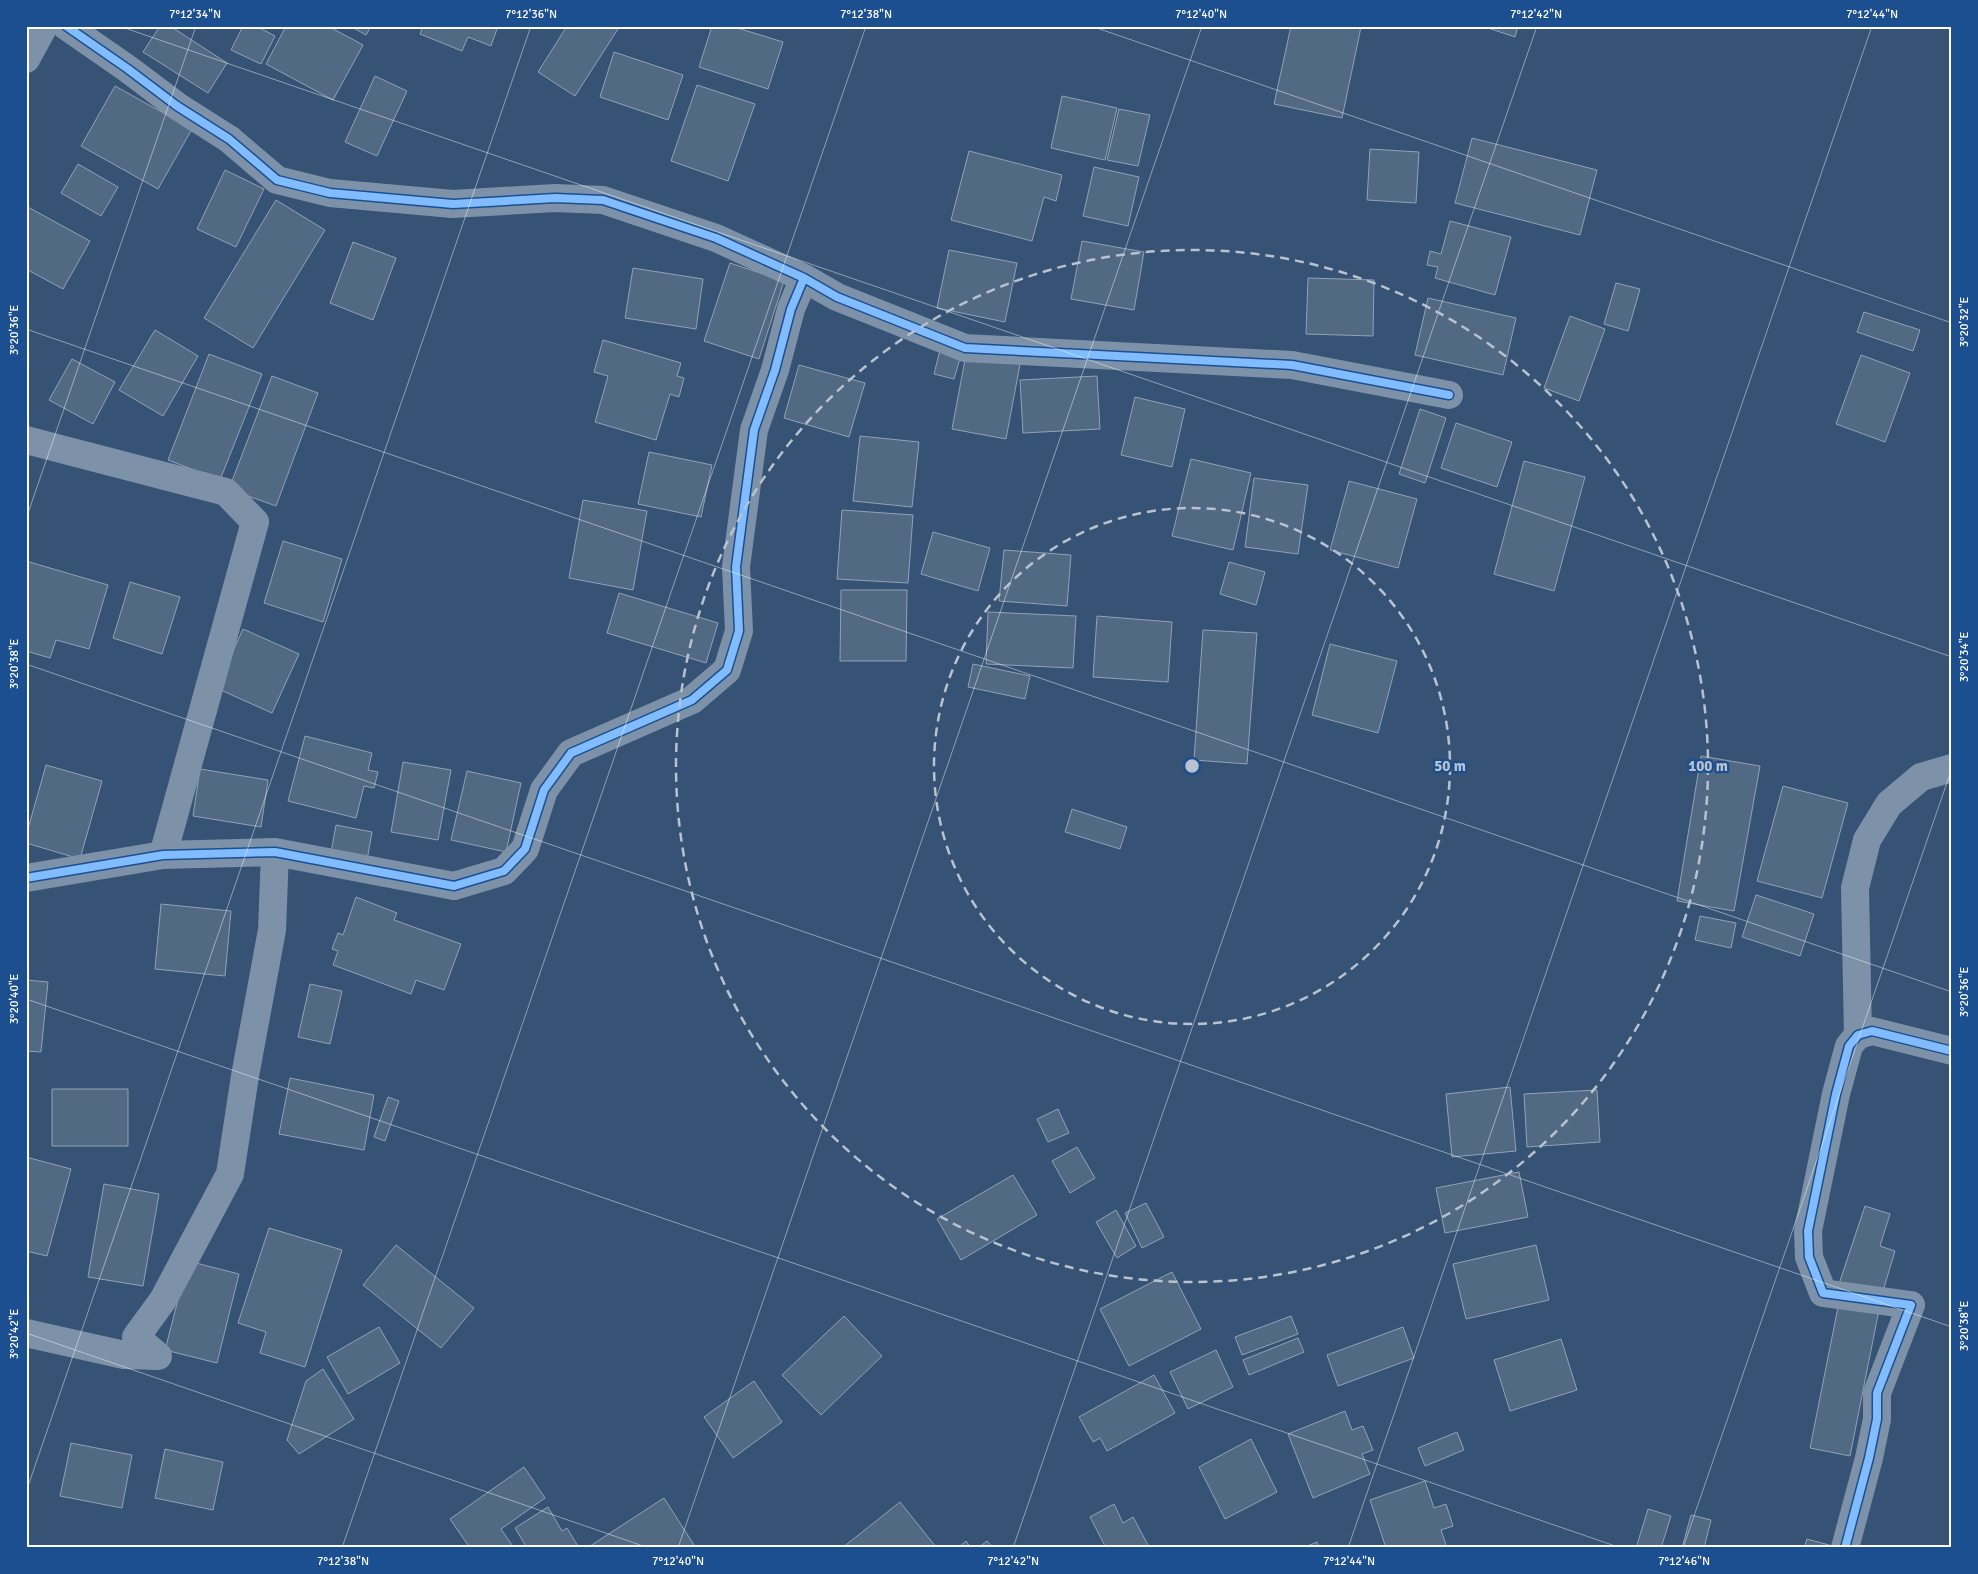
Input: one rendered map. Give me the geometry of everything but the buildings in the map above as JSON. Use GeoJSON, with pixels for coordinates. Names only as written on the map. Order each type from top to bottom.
{"type":"FeatureCollection","features":[{"type":"Feature","properties":{"kind":"street"},"geometry":{"type":"LineString","coordinates":[[26,59],[44,26]]}},
{"type":"Feature","properties":{"kind":"street"},"geometry":{"type":"LineString","coordinates":[[66,26],[177,106],[229,139],[277,180],[330,193],[453,204],[555,198],[603,200],[716,238],[804,278],[838,297],[965,348],[1292,365],[1449,395]]}},
{"type":"Feature","properties":{"kind":"street"},"geometry":{"type":"LineString","coordinates":[[26,878],[163,854],[275,852],[454,886],[504,871],[525,849],[544,790],[571,753],[692,700],[727,670],[739,631],[736,567],[754,430],[775,370],[791,309],[804,278]]}},
{"type":"Feature","properties":{"kind":"street"},"geometry":{"type":"LineString","coordinates":[[26,440],[226,492],[255,522],[163,854]]}},
{"type":"Feature","properties":{"kind":"street"},"geometry":{"type":"LineString","coordinates":[[1858,1035],[1855,888],[1868,840],[1889,804],[1920,777],[1952,768]]}},
{"type":"Feature","properties":{"kind":"street"},"geometry":{"type":"LineString","coordinates":[[26,1333],[124,1355],[158,1356],[136,1337],[163,1300],[230,1174],[245,1076],[272,930],[275,852]]}},
{"type":"Feature","properties":{"kind":"street"},"geometry":{"type":"LineString","coordinates":[[1845,1548],[1869,1458],[1877,1419],[1877,1394],[1911,1305],[1823,1293],[1809,1257],[1808,1231],[1836,1094],[1849,1046],[1858,1035],[1872,1031],[1952,1051]]}},
{"type":"Feature","properties":{"kind":"cycle path"},"geometry":{"type":"LineString","coordinates":[[66,26],[177,106],[229,139],[277,180],[330,193],[453,204],[555,198],[603,200],[716,238],[804,278],[837,297],[965,348],[1292,365],[1449,395]]}},
{"type":"Feature","properties":{"kind":"cycle path"},"geometry":{"type":"LineString","coordinates":[[26,878],[163,855],[275,852],[454,886],[504,871],[525,849],[544,790],[571,753],[692,700],[727,670],[739,631],[736,567],[754,430],[775,370],[791,309],[804,278]]}},
{"type":"Feature","properties":{"kind":"cycle path"},"geometry":{"type":"LineString","coordinates":[[1845,1548],[1869,1458],[1877,1419],[1877,1393],[1911,1305],[1823,1293],[1809,1257],[1808,1231],[1836,1094],[1849,1046],[1858,1035],[1872,1031],[1952,1051]]}}]}
